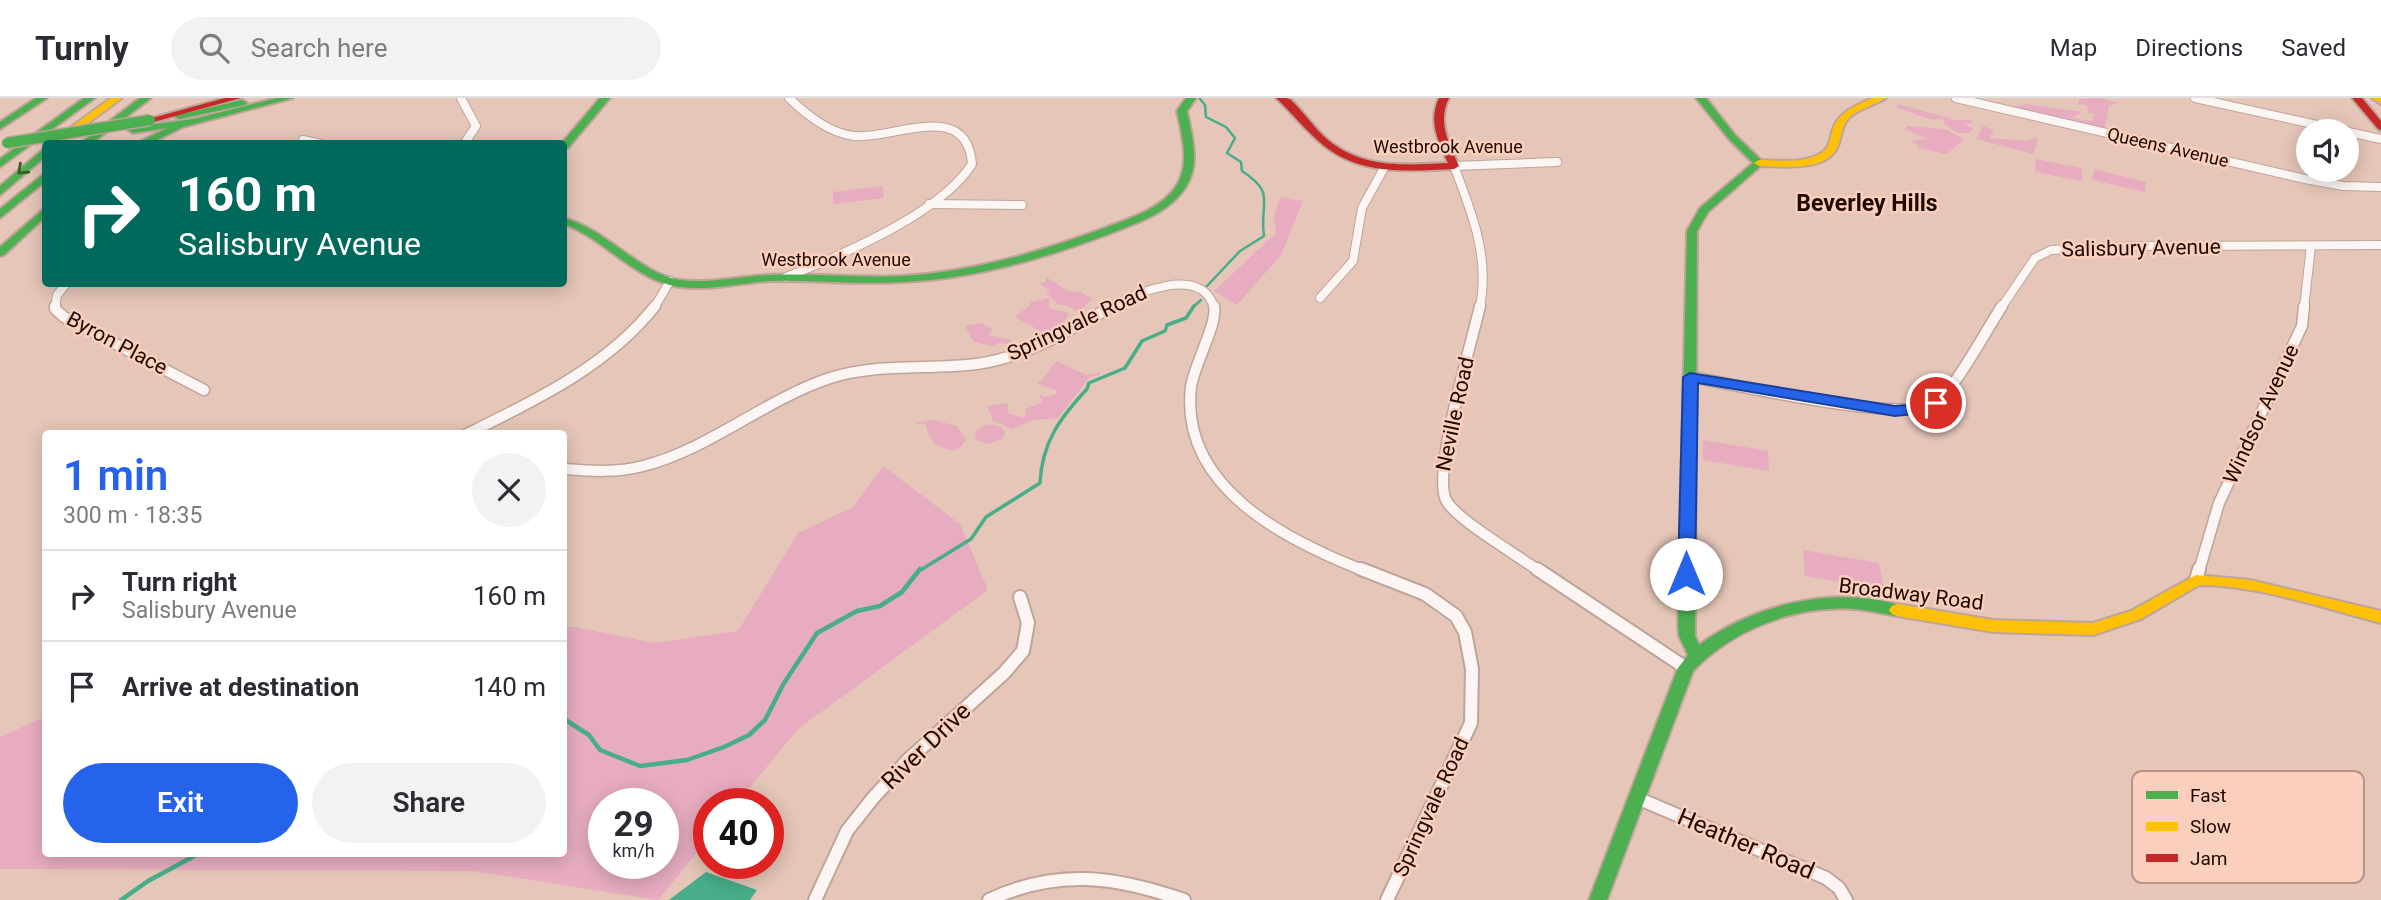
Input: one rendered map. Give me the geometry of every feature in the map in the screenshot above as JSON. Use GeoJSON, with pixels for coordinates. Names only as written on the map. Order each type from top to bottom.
{"type":"FeatureCollection","features":[{"type":"Feature","properties":{"kind":"main road"},"geometry":{"type":"LineString","coordinates":[[0,126],[42,98]]}},
{"type":"Feature","properties":{"kind":"main road"},"geometry":{"type":"LineString","coordinates":[[0,164],[90,98]]}},
{"type":"Feature","properties":{"kind":"main road"},"geometry":{"type":"LineString","coordinates":[[59,140],[117,98]]}},
{"type":"Feature","properties":{"kind":"main road"},"geometry":{"type":"LineString","coordinates":[[90,140],[146,98]]}},
{"type":"Feature","properties":{"kind":"main road"},"geometry":{"type":"LineString","coordinates":[[150,120],[264,98]]}},
{"type":"Feature","properties":{"kind":"main road"},"geometry":{"type":"LineString","coordinates":[[2,146],[288,98]]}},
{"type":"Feature","properties":{"kind":"main road"},"geometry":{"type":"LineString","coordinates":[[567,142],[604,98]]}},
{"type":"Feature","properties":{"kind":"main road","name":"Westbrook Avenue"},"geometry":{"type":"LineString","coordinates":[[670,281],[786,277],[879,280],[978,270],[1068,246],[1143,216],[1179,190],[1190,171],[1182,111],[1191,98]]}},
{"type":"Feature","properties":{"kind":"main road","name":"Westbrook Avenue"},"geometry":{"type":"LineString","coordinates":[[1281,98],[1294,107],[1338,155],[1359,164],[1384,168],[1454,166]]}},
{"type":"Feature","properties":{"kind":"main road"},"geometry":{"type":"LineString","coordinates":[[1444,98],[1437,109],[1438,119],[1454,166]]}},
{"type":"Feature","properties":{"kind":"main road"},"geometry":{"type":"LineString","coordinates":[[1701,98],[1738,144],[1759,163],[1824,156],[1831,151],[1845,118],[1881,98]]}},
{"type":"Feature","properties":{"kind":"main road"},"geometry":{"type":"LineString","coordinates":[[2357,98],[2381,127]]}},
{"type":"Feature","properties":{"kind":"main road"},"geometry":{"type":"LineString","coordinates":[[76,140],[134,130],[240,104]]}},
{"type":"Feature","properties":{"kind":"main road"},"geometry":{"type":"LineString","coordinates":[[148,140],[180,125],[240,104]]}},
{"type":"Feature","properties":{"kind":"main road"},"geometry":{"type":"LineString","coordinates":[[2,146],[42,147]]}},
{"type":"Feature","properties":{"kind":"main road"},"geometry":{"type":"LineString","coordinates":[[0,192],[42,151]]}},
{"type":"Feature","properties":{"kind":"main road"},"geometry":{"type":"LineString","coordinates":[[1696,655],[1687,636],[1686,626],[1692,231],[1696,217],[1721,193],[1753,171],[1759,163]]}},
{"type":"Feature","properties":{"kind":"main road"},"geometry":{"type":"LineString","coordinates":[[0,215],[42,178]]}},
{"type":"Feature","properties":{"kind":"main road"},"geometry":{"type":"LineString","coordinates":[[0,253],[42,214]]}},
{"type":"Feature","properties":{"kind":"main road"},"geometry":{"type":"LineString","coordinates":[[567,222],[595,231],[670,281]]}},
{"type":"Feature","properties":{"kind":"main road"},"geometry":{"type":"LineString","coordinates":[[2196,580],[2221,580],[2381,617]]}},
{"type":"Feature","properties":{"kind":"main road","name":"Broadway Road"},"geometry":{"type":"LineString","coordinates":[[1598,900],[1686,668],[1696,655],[1716,640],[1766,617],[1822,604],[1851,603],[1993,626],[2094,629],[2136,615],[2196,580]]}},
{"type":"Feature","properties":{"kind":"street"},"geometry":{"type":"LineString","coordinates":[[461,98],[476,126],[467,140]]}},
{"type":"Feature","properties":{"kind":"street"},"geometry":{"type":"LineString","coordinates":[[786,277],[867,240],[929,204],[958,184],[971,170],[972,158],[957,130],[946,125],[931,124],[875,136],[852,136],[832,130],[789,98]]}},
{"type":"Feature","properties":{"kind":"street","name":"Queens Avenue"},"geometry":{"type":"LineString","coordinates":[[1956,98],[2343,187],[2381,187]]}},
{"type":"Feature","properties":{"kind":"street"},"geometry":{"type":"LineString","coordinates":[[2195,98],[2381,139]]}},
{"type":"Feature","properties":{"kind":"street","name":"Westbrook Avenue"},"geometry":{"type":"LineString","coordinates":[[1454,166],[1557,162]]}},
{"type":"Feature","properties":{"kind":"street","name":"Neville Road"},"geometry":{"type":"LineString","coordinates":[[1454,166],[1481,244],[1484,279],[1441,481],[1447,501],[1466,520],[1630,633],[1686,668]]}},
{"type":"Feature","properties":{"kind":"street"},"geometry":{"type":"LineString","coordinates":[[1320,298],[1353,261],[1362,208],[1384,168]]}},
{"type":"Feature","properties":{"kind":"street"},"geometry":{"type":"LineString","coordinates":[[929,204],[1022,205]]}},
{"type":"Feature","properties":{"kind":"street","name":"Salisbury Avenue"},"geometry":{"type":"LineString","coordinates":[[1690,377],[1870,408],[1895,411],[1926,409],[1945,394],[2017,282],[2035,258],[2045,252],[2137,246],[2381,245]]}},
{"type":"Feature","properties":{"kind":"street","name":"Windsor Avenue"},"geometry":{"type":"LineString","coordinates":[[2196,580],[2219,503],[2302,326],[2311,246]]}},
{"type":"Feature","properties":{"kind":"street"},"geometry":{"type":"LineString","coordinates":[[475,430],[526,405],[589,368],[650,313],[663,298],[670,281]]}},
{"type":"Feature","properties":{"kind":"street","name":"Springvale Road"},"geometry":{"type":"LineString","coordinates":[[567,469],[608,471],[653,464],[829,379],[864,370],[1001,360],[1039,346],[1153,287],[1166,284],[1183,285],[1202,292],[1212,301],[1215,314],[1193,375],[1192,416],[1195,435],[1223,485],[1243,505],[1294,539],[1424,594],[1444,606],[1455,616],[1468,643],[1473,685],[1471,723],[1387,900]]}},
{"type":"Feature","properties":{"kind":"street","name":"Byron Place"},"geometry":{"type":"LineString","coordinates":[[64,287],[55,302],[55,309],[64,317],[204,390]]}},
{"type":"Feature","properties":{"kind":"street","name":"River Drive"},"geometry":{"type":"LineString","coordinates":[[815,900],[847,831],[873,798],[908,760],[1004,673],[1023,650],[1027,642],[1028,623],[1020,597]]}},
{"type":"Feature","properties":{"kind":"street","name":"Heather Road"},"geometry":{"type":"LineString","coordinates":[[1637,798],[1826,878],[1839,888],[1846,900]]}},
{"type":"Feature","properties":{"kind":"street"},"geometry":{"type":"LineString","coordinates":[[989,900],[1004,892],[1034,883],[1085,877],[1121,881],[1184,900]]}},
{"type":"Feature","properties":{"kind":"shaded area"},"geometry":{"type":"Polygon","coordinates":[[[2099,98],[2119,103],[2109,106],[2104,131],[2069,121],[2070,119],[2010,108],[2026,104],[2081,112],[2072,118],[2093,121],[2094,114],[2088,113],[2087,105],[2078,104],[2079,99],[2099,98]]]}},
{"type":"Feature","properties":{"kind":"shaded area"},"geometry":{"type":"Polygon","coordinates":[[[1899,104],[1955,120],[1971,120],[1974,123],[1963,124],[1973,128],[1970,133],[1957,133],[1944,124],[1943,118],[1933,120],[1896,107],[1899,104]]]}},
{"type":"Feature","properties":{"kind":"shaded area"},"geometry":{"type":"Polygon","coordinates":[[[1907,126],[1945,129],[1964,139],[1947,154],[1918,148],[1919,146],[1910,141],[1927,139],[1905,129],[1907,126]]]}},
{"type":"Feature","properties":{"kind":"shaded area"},"geometry":{"type":"Polygon","coordinates":[[[1983,126],[1994,130],[1989,138],[2028,141],[2035,137],[2038,139],[2033,154],[1976,139],[1983,126]]]}},
{"type":"Feature","properties":{"kind":"shaded area"},"geometry":{"type":"Polygon","coordinates":[[[2036,159],[2082,168],[2082,181],[2035,172],[2036,159]]]}},
{"type":"Feature","properties":{"kind":"shaded area"},"geometry":{"type":"Polygon","coordinates":[[[2094,169],[2146,182],[2145,192],[2092,180],[2094,169]]]}},
{"type":"Feature","properties":{"kind":"shaded area"},"geometry":{"type":"Polygon","coordinates":[[[882,186],[884,198],[833,204],[833,192],[882,186]]]}},
{"type":"Feature","properties":{"kind":"shaded area"},"geometry":{"type":"Polygon","coordinates":[[[1280,197],[1303,201],[1281,255],[1237,305],[1214,291],[1276,233],[1274,215],[1280,197]]]}},
{"type":"Feature","properties":{"kind":"shaded area"},"geometry":{"type":"Polygon","coordinates":[[[1046,277],[1068,291],[1081,292],[1092,299],[1078,312],[1057,304],[1046,292],[1050,291],[1039,283],[1046,282],[1046,277]]]}},
{"type":"Feature","properties":{"kind":"shaded area"},"geometry":{"type":"Polygon","coordinates":[[[1049,298],[1049,308],[1069,313],[1065,321],[1046,334],[1015,317],[1031,302],[1049,298]]]}},
{"type":"Feature","properties":{"kind":"shaded area"},"geometry":{"type":"Polygon","coordinates":[[[982,323],[992,329],[989,335],[1013,340],[1007,344],[991,346],[974,342],[965,326],[982,323]]]}},
{"type":"Feature","properties":{"kind":"shaded area"},"geometry":{"type":"Polygon","coordinates":[[[1057,361],[1086,375],[1100,375],[1090,377],[1058,418],[1034,420],[1012,429],[993,421],[987,406],[1008,403],[1008,413],[1022,418],[1026,415],[1025,409],[1042,403],[1039,393],[1044,397],[1057,394],[1056,390],[1037,384],[1057,361]]]}},
{"type":"Feature","properties":{"kind":"shaded area"},"geometry":{"type":"Polygon","coordinates":[[[932,420],[957,426],[966,439],[961,447],[953,451],[942,447],[934,443],[929,436],[926,424],[914,424],[932,420]]]}},
{"type":"Feature","properties":{"kind":"shaded area"},"geometry":{"type":"Polygon","coordinates":[[[987,424],[1002,427],[1005,433],[1002,439],[989,444],[976,440],[975,431],[987,424]]]}},
{"type":"Feature","properties":{"kind":"shaded area"},"geometry":{"type":"Polygon","coordinates":[[[1703,440],[1768,451],[1769,471],[1703,460],[1703,440]]]}},
{"type":"Feature","properties":{"kind":"shaded area"},"geometry":{"type":"Polygon","coordinates":[[[883,466],[960,524],[988,590],[798,729],[749,788],[693,788],[693,857],[679,874],[679,788],[588,788],[588,879],[675,879],[658,900],[473,871],[0,869],[0,737],[42,718],[42,857],[567,857],[567,627],[654,643],[738,631],[798,533],[853,507],[883,466]]]}},
{"type":"Feature","properties":{"kind":"shaded area"},"geometry":{"type":"Polygon","coordinates":[[[1803,550],[1879,563],[1884,590],[1805,576],[1803,550]]]}},
{"type":"Feature","properties":{"kind":"shaded area"},"geometry":{"type":"Polygon","coordinates":[[[697,879],[726,879],[757,890],[750,900],[669,900],[697,879]]]}},
{"type":"Feature","properties":{"kind":"waterway"},"geometry":{"type":"LineString","coordinates":[[1200,99],[1205,105],[1206,117],[1226,127],[1235,138],[1227,153],[1241,162],[1242,171],[1260,186],[1264,199],[1264,236],[1240,251],[1206,287]]}},
{"type":"Feature","properties":{"kind":"waterway"},"geometry":{"type":"LineString","coordinates":[[1194,307],[1201,300]]}},
{"type":"Feature","properties":{"kind":"waterway"},"geometry":{"type":"LineString","coordinates":[[919,571],[971,539],[986,517],[1040,483],[1044,455],[1054,432],[1089,383],[1125,368],[1142,341],[1165,331],[1167,325],[1186,318],[1194,307]]}},
{"type":"Feature","properties":{"kind":"waterway"},"geometry":{"type":"LineString","coordinates":[[567,721],[589,735],[600,750],[640,766],[687,760],[724,747],[749,735],[765,720],[784,683],[817,633],[857,611],[880,606],[902,592],[920,569]]}},
{"type":"Feature","properties":{"kind":"waterway"},"geometry":{"type":"LineString","coordinates":[[121,900],[148,881],[192,857]]}},
{"type":"Feature","properties":{"kind":"traffic: fast"},"geometry":{"type":"LineString","coordinates":[[0,126],[42,98]]}},
{"type":"Feature","properties":{"kind":"traffic: fast"},"geometry":{"type":"LineString","coordinates":[[0,164],[90,98]]}},
{"type":"Feature","properties":{"kind":"traffic: fast"},"geometry":{"type":"LineString","coordinates":[[89,140],[146,98]]}},
{"type":"Feature","properties":{"kind":"traffic: fast"},"geometry":{"type":"LineString","coordinates":[[231,112],[288,98]]}},
{"type":"Feature","properties":{"kind":"traffic: fast"},"geometry":{"type":"LineString","coordinates":[[567,142],[605,98]]}},
{"type":"Feature","properties":{"kind":"traffic: fast"},"geometry":{"type":"LineString","coordinates":[[567,222],[607,242],[642,269],[680,283],[705,284],[770,278],[902,279],[981,269],[1033,256],[1083,239],[1138,219],[1166,203],[1180,188],[1188,170],[1189,150],[1182,111],[1191,98]]}},
{"type":"Feature","properties":{"kind":"traffic: fast"},"geometry":{"type":"LineString","coordinates":[[1701,98],[1732,137],[1759,163]]}},
{"type":"Feature","properties":{"kind":"traffic: fast"},"geometry":{"type":"LineString","coordinates":[[179,116],[242,103]]}},
{"type":"Feature","properties":{"kind":"traffic: fast"},"geometry":{"type":"LineString","coordinates":[[148,140],[180,125],[245,109]]}},
{"type":"Feature","properties":{"kind":"traffic: fast"},"geometry":{"type":"LineString","coordinates":[[7,143],[150,120]]}},
{"type":"Feature","properties":{"kind":"traffic: fast"},"geometry":{"type":"LineString","coordinates":[[133,130],[191,121]]}},
{"type":"Feature","properties":{"kind":"traffic: fast"},"geometry":{"type":"LineString","coordinates":[[0,192],[42,154]]}},
{"type":"Feature","properties":{"kind":"traffic: fast"},"geometry":{"type":"LineString","coordinates":[[1696,655],[1687,636],[1686,626],[1692,231],[1704,210],[1759,163]]}},
{"type":"Feature","properties":{"kind":"traffic: fast"},"geometry":{"type":"LineString","coordinates":[[0,215],[42,178]]}},
{"type":"Feature","properties":{"kind":"traffic: fast"},"geometry":{"type":"LineString","coordinates":[[0,253],[42,214]]}},
{"type":"Feature","properties":{"kind":"traffic: fast"},"geometry":{"type":"LineString","coordinates":[[1598,900],[1686,668],[1700,653],[1738,629],[1783,612],[1849,603],[1897,610]]}},
{"type":"Feature","properties":{"kind":"traffic: slow"},"geometry":{"type":"LineString","coordinates":[[59,140],[117,98]]}},
{"type":"Feature","properties":{"kind":"traffic: slow"},"geometry":{"type":"LineString","coordinates":[[1759,163],[1804,162],[1821,157],[1833,148],[1838,128],[1845,117],[1881,98]]}},
{"type":"Feature","properties":{"kind":"traffic: slow"},"geometry":{"type":"LineString","coordinates":[[2377,98],[2381,101]]}},
{"type":"Feature","properties":{"kind":"traffic: slow"},"geometry":{"type":"LineString","coordinates":[[1897,610],[1993,626],[2093,629],[2136,615],[2196,580],[2209,580],[2250,585],[2381,617]]}},
{"type":"Feature","properties":{"kind":"traffic: jam"},"geometry":{"type":"LineString","coordinates":[[150,120],[236,98]]}},
{"type":"Feature","properties":{"kind":"traffic: jam"},"geometry":{"type":"LineString","coordinates":[[1281,98],[1338,152],[1353,160],[1402,168],[1454,166],[1443,141],[1439,123],[1438,115],[1444,98]]}},
{"type":"Feature","properties":{"kind":"traffic: jam"},"geometry":{"type":"LineString","coordinates":[[2357,98],[2381,127]]}},
{"type":"Feature","properties":{"kind":"district","name":"Beverley Hills"},"geometry":{"type":"Point","coordinates":[1867,203]}},
{"type":"Feature","properties":{"kind":"route"},"geometry":{"type":"LineString","coordinates":[[1686,574],[1690,377],[1895,411],[1926,409],[1936,403]]}}]}
